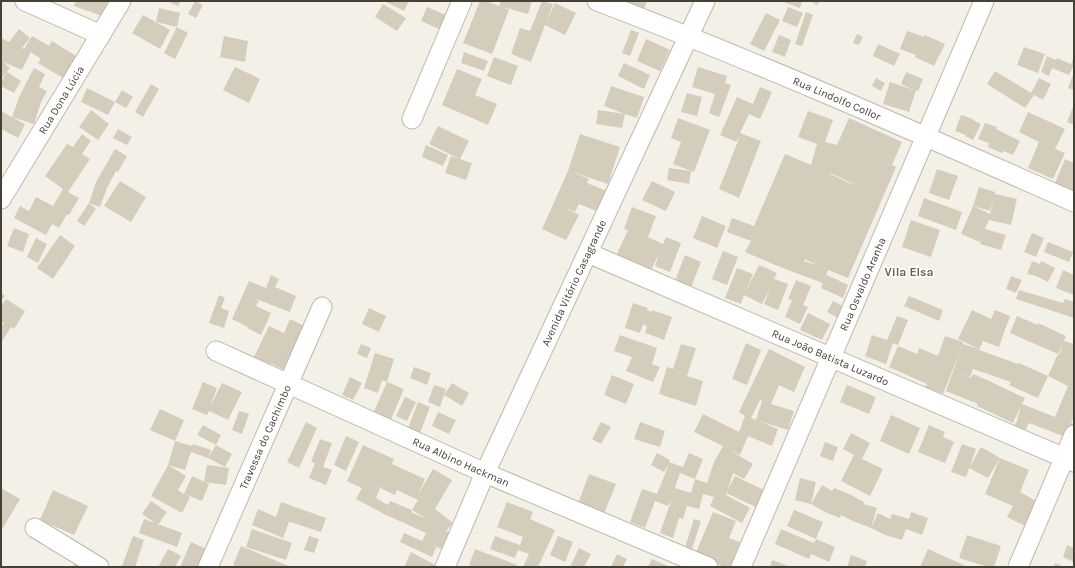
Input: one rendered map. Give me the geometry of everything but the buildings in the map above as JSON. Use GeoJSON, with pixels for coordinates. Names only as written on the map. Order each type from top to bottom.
{"type":"FeatureCollection","features":[{"type":"Feature","properties":{"kind":"street"},"geometry":{"type":"LineString","coordinates":[[25,1],[101,35]]}},
{"type":"Feature","properties":{"kind":"street","name":"Rua Dona Lúcia"},"geometry":{"type":"LineString","coordinates":[[1,199],[121,1]]}},
{"type":"Feature","properties":{"kind":"street"},"geometry":{"type":"LineString","coordinates":[[412,119],[462,1]]}},
{"type":"Feature","properties":{"kind":"street","name":"Rua Lindolfo Collor"},"geometry":{"type":"LineString","coordinates":[[597,1],[690,36],[926,136],[1074,202]]}},
{"type":"Feature","properties":{"kind":"street","name":"Avenida Vitório Casagrande"},"geometry":{"type":"LineString","coordinates":[[445,567],[485,473],[705,1]]}},
{"type":"Feature","properties":{"kind":"street","name":"Rua Osvaldo Aranha"},"geometry":{"type":"LineString","coordinates":[[741,567],[984,1]]}},
{"type":"Feature","properties":{"kind":"street","name":"Rua João Batista Luzardo"},"geometry":{"type":"LineString","coordinates":[[588,253],[1069,460]]}},
{"type":"Feature","properties":{"kind":"street","name":"Travessa do Cachimbo"},"geometry":{"type":"LineString","coordinates":[[208,567],[322,307]]}},
{"type":"Feature","properties":{"kind":"street","name":"Rua Albino Hackman"},"geometry":{"type":"LineString","coordinates":[[216,351],[485,473],[708,567]]}},
{"type":"Feature","properties":{"kind":"street"},"geometry":{"type":"LineString","coordinates":[[1018,567],[1069,460],[1074,435]]}},
{"type":"Feature","properties":{"kind":"street"},"geometry":{"type":"LineString","coordinates":[[35,528],[99,567]]}},
{"type":"Feature","properties":{"kind":"district","name":"Vila Elsa"},"geometry":{"type":"Point","coordinates":[909,272]}}]}
